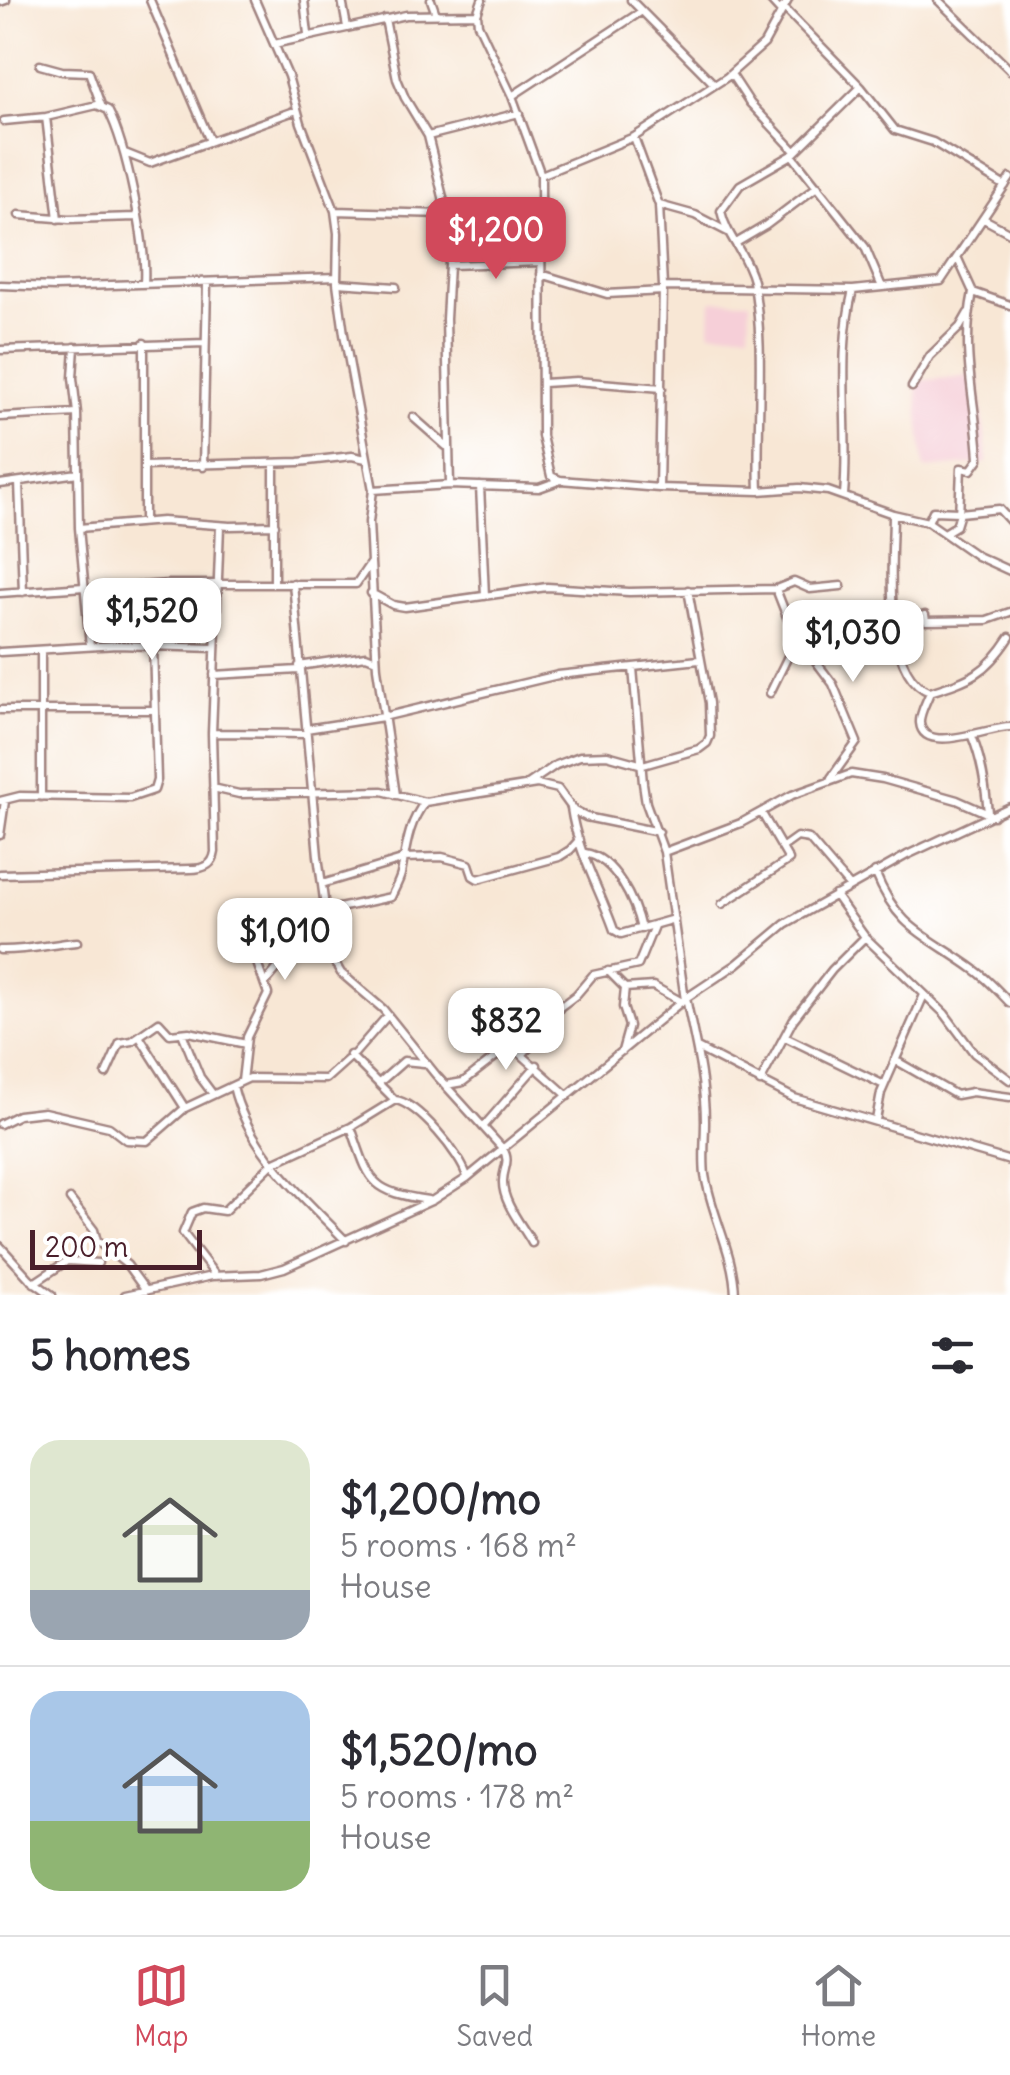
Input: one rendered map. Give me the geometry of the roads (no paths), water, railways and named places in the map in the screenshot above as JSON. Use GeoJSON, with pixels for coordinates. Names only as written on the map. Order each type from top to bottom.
{"type":"FeatureCollection","features":[{"type":"Feature","properties":{"kind":"street"},"geometry":{"type":"LineString","coordinates":[[150,0],[210,142]]}},
{"type":"Feature","properties":{"kind":"street"},"geometry":{"type":"LineString","coordinates":[[255,0],[334,211],[338,233],[337,280],[373,490],[369,522],[376,660],[396,795]]}},
{"type":"Feature","properties":{"kind":"street"},"geometry":{"type":"LineString","coordinates":[[304,0],[308,34]]}},
{"type":"Feature","properties":{"kind":"street"},"geometry":{"type":"LineString","coordinates":[[342,0],[347,27]]}},
{"type":"Feature","properties":{"kind":"street"},"geometry":{"type":"LineString","coordinates":[[431,0],[436,14]]}},
{"type":"Feature","properties":{"kind":"street"},"geometry":{"type":"LineString","coordinates":[[482,0],[477,14],[486,44],[512,96],[541,175],[542,436],[551,476],[659,488],[799,488],[844,496],[928,522],[988,562],[1010,571]]}},
{"type":"Feature","properties":{"kind":"street"},"geometry":{"type":"LineString","coordinates":[[631,0],[714,84]]}},
{"type":"Feature","properties":{"kind":"street"},"geometry":{"type":"LineString","coordinates":[[770,0],[784,6],[861,87],[895,130],[934,142],[1005,186]]}},
{"type":"Feature","properties":{"kind":"street"},"geometry":{"type":"LineString","coordinates":[[938,0],[1008,66]]}},
{"type":"Feature","properties":{"kind":"street"},"geometry":{"type":"LineString","coordinates":[[541,175],[634,137],[731,74],[764,44],[784,6]]}},
{"type":"Feature","properties":{"kind":"street"},"geometry":{"type":"LineString","coordinates":[[512,96],[642,11]]}},
{"type":"Feature","properties":{"kind":"street"},"geometry":{"type":"LineString","coordinates":[[274,44],[385,20],[477,14]]}},
{"type":"Feature","properties":{"kind":"street"},"geometry":{"type":"LineString","coordinates":[[385,20],[397,79],[428,136],[439,174],[449,265],[446,319],[450,485]]}},
{"type":"Feature","properties":{"kind":"street"},"geometry":{"type":"LineString","coordinates":[[1008,66],[1010,52]]}},
{"type":"Feature","properties":{"kind":"street"},"geometry":{"type":"LineString","coordinates":[[40,65],[89,72],[101,105],[112,118],[124,152],[144,254],[144,283]]}},
{"type":"Feature","properties":{"kind":"street"},"geometry":{"type":"LineString","coordinates":[[731,74],[870,256],[882,287]]}},
{"type":"Feature","properties":{"kind":"street"},"geometry":{"type":"LineString","coordinates":[[759,491],[754,287],[722,210],[742,182],[794,153],[861,87]]}},
{"type":"Feature","properties":{"kind":"street"},"geometry":{"type":"LineString","coordinates":[[4,121],[101,105]]}},
{"type":"Feature","properties":{"kind":"street"},"geometry":{"type":"LineString","coordinates":[[124,152],[150,163],[298,110]]}},
{"type":"Feature","properties":{"kind":"street"},"geometry":{"type":"LineString","coordinates":[[428,136],[519,113]]}},
{"type":"Feature","properties":{"kind":"street"},"geometry":{"type":"LineString","coordinates":[[46,117],[58,218]]}},
{"type":"Feature","properties":{"kind":"street"},"geometry":{"type":"LineString","coordinates":[[634,137],[660,206],[663,289],[659,488]]}},
{"type":"Feature","properties":{"kind":"street"},"geometry":{"type":"LineString","coordinates":[[542,274],[607,294],[754,287],[853,290],[940,281],[1010,178]]}},
{"type":"Feature","properties":{"kind":"street"},"geometry":{"type":"LineString","coordinates":[[736,243],[766,226],[818,186]]}},
{"type":"Feature","properties":{"kind":"street"},"geometry":{"type":"LineString","coordinates":[[660,206],[705,219],[729,232]]}},
{"type":"Feature","properties":{"kind":"street"},"geometry":{"type":"LineString","coordinates":[[334,211],[443,214]]}},
{"type":"Feature","properties":{"kind":"street"},"geometry":{"type":"LineString","coordinates":[[19,215],[136,217]]}},
{"type":"Feature","properties":{"kind":"street"},"geometry":{"type":"LineString","coordinates":[[984,218],[1010,234]]}},
{"type":"Feature","properties":{"kind":"street"},"geometry":{"type":"LineString","coordinates":[[946,532],[956,526],[959,514],[961,468],[971,470],[979,459],[967,370],[973,292],[958,258]]}},
{"type":"Feature","properties":{"kind":"street"},"geometry":{"type":"LineString","coordinates":[[449,265],[542,262]]}},
{"type":"Feature","properties":{"kind":"street"},"geometry":{"type":"LineString","coordinates":[[0,284],[55,287],[337,280],[396,287]]}},
{"type":"Feature","properties":{"kind":"street"},"geometry":{"type":"LineString","coordinates":[[203,466],[208,284]]}},
{"type":"Feature","properties":{"kind":"street"},"geometry":{"type":"LineString","coordinates":[[844,496],[846,323],[853,290]]}},
{"type":"Feature","properties":{"kind":"street"},"geometry":{"type":"LineString","coordinates":[[973,292],[1010,305]]}},
{"type":"Feature","properties":{"kind":"street"},"geometry":{"type":"LineString","coordinates":[[912,387],[930,356],[960,327],[969,312]]}},
{"type":"Feature","properties":{"kind":"street"},"geometry":{"type":"LineString","coordinates":[[144,343],[144,522]]}},
{"type":"Feature","properties":{"kind":"street"},"geometry":{"type":"LineString","coordinates":[[0,350],[205,343]]}},
{"type":"Feature","properties":{"kind":"street"},"geometry":{"type":"LineString","coordinates":[[76,347],[73,378],[79,528],[90,646]]}},
{"type":"Feature","properties":{"kind":"street"},"geometry":{"type":"LineString","coordinates":[[543,383],[576,380],[662,388]]}},
{"type":"Feature","properties":{"kind":"street"},"geometry":{"type":"LineString","coordinates":[[0,418],[77,413]]}},
{"type":"Feature","properties":{"kind":"street"},"geometry":{"type":"LineString","coordinates":[[414,417],[448,448]]}},
{"type":"Feature","properties":{"kind":"street"},"geometry":{"type":"LineString","coordinates":[[144,466],[274,464],[352,456],[366,460]]}},
{"type":"Feature","properties":{"kind":"street"},"geometry":{"type":"LineString","coordinates":[[274,464],[274,582]]}},
{"type":"Feature","properties":{"kind":"street"},"geometry":{"type":"LineString","coordinates":[[0,484],[78,473]]}},
{"type":"Feature","properties":{"kind":"street"},"geometry":{"type":"LineString","coordinates":[[373,490],[450,485],[539,488],[562,480]]}},
{"type":"Feature","properties":{"kind":"street"},"geometry":{"type":"LineString","coordinates":[[19,482],[23,592]]}},
{"type":"Feature","properties":{"kind":"street"},"geometry":{"type":"LineString","coordinates":[[480,486],[485,596]]}},
{"type":"Feature","properties":{"kind":"street"},"geometry":{"type":"LineString","coordinates":[[928,522],[933,511],[959,514],[970,510],[999,510],[1010,521]]}},
{"type":"Feature","properties":{"kind":"street"},"geometry":{"type":"LineString","coordinates":[[893,514],[897,644],[909,675],[923,690],[930,692],[975,676],[987,668],[1010,637]]}},
{"type":"Feature","properties":{"kind":"street"},"geometry":{"type":"LineString","coordinates":[[79,528],[144,522],[275,525]]}},
{"type":"Feature","properties":{"kind":"street"},"geometry":{"type":"LineString","coordinates":[[0,874],[202,868],[214,857],[212,734],[220,526]]}},
{"type":"Feature","properties":{"kind":"street"},"geometry":{"type":"LineString","coordinates":[[0,594],[168,584],[356,584],[371,562]]}},
{"type":"Feature","properties":{"kind":"street"},"geometry":{"type":"LineString","coordinates":[[293,582],[332,958],[388,1015],[503,1149],[508,1160],[502,1182],[514,1214],[532,1243]]}},
{"type":"Feature","properties":{"kind":"street"},"geometry":{"type":"LineString","coordinates":[[371,593],[405,607],[547,587],[628,592],[776,589],[794,582],[810,589],[840,586]]}},
{"type":"Feature","properties":{"kind":"street"},"geometry":{"type":"LineString","coordinates":[[770,694],[796,640],[776,589]]}},
{"type":"Feature","properties":{"kind":"street"},"geometry":{"type":"LineString","coordinates":[[527,785],[556,765],[580,756],[607,755],[643,765],[699,750],[710,736],[708,703],[688,590]]}},
{"type":"Feature","properties":{"kind":"street"},"geometry":{"type":"LineString","coordinates":[[895,623],[926,616],[926,621],[987,620],[1010,612]]}},
{"type":"Feature","properties":{"kind":"street"},"geometry":{"type":"LineString","coordinates":[[796,640],[802,642],[833,684],[857,742],[830,780]]}},
{"type":"Feature","properties":{"kind":"street"},"geometry":{"type":"LineString","coordinates":[[0,835],[3,801],[20,796],[130,798],[154,790],[157,780],[153,645]]}},
{"type":"Feature","properties":{"kind":"street"},"geometry":{"type":"LineString","coordinates":[[0,652],[90,646],[215,648]]}},
{"type":"Feature","properties":{"kind":"street"},"geometry":{"type":"LineString","coordinates":[[40,797],[42,650]]}},
{"type":"Feature","properties":{"kind":"street"},"geometry":{"type":"LineString","coordinates":[[214,676],[299,668],[366,656],[376,660]]}},
{"type":"Feature","properties":{"kind":"street"},"geometry":{"type":"LineString","coordinates":[[212,734],[306,732],[558,675],[699,660]]}},
{"type":"Feature","properties":{"kind":"street"},"geometry":{"type":"LineString","coordinates":[[632,668],[646,803],[664,852],[684,1000],[696,1048],[705,1120],[705,1172],[734,1272],[735,1295]]}},
{"type":"Feature","properties":{"kind":"street"},"geometry":{"type":"LineString","coordinates":[[930,692],[920,720],[924,734],[939,739],[1010,727]]}},
{"type":"Feature","properties":{"kind":"street"},"geometry":{"type":"LineString","coordinates":[[0,710],[153,710]]}},
{"type":"Feature","properties":{"kind":"street"},"geometry":{"type":"LineString","coordinates":[[971,734],[984,764],[983,785],[991,814]]}},
{"type":"Feature","properties":{"kind":"street"},"geometry":{"type":"LineString","coordinates":[[664,852],[741,823],[850,774],[883,779],[991,814]]}},
{"type":"Feature","properties":{"kind":"street"},"geometry":{"type":"LineString","coordinates":[[213,788],[227,794],[359,790],[425,802],[527,785],[558,789],[586,817],[659,832]]}},
{"type":"Feature","properties":{"kind":"street"},"geometry":{"type":"LineString","coordinates":[[242,1081],[246,1044],[268,994],[257,963],[259,926],[283,910],[325,909],[389,899],[400,878],[413,822],[425,802]]}},
{"type":"Feature","properties":{"kind":"street"},"geometry":{"type":"LineString","coordinates":[[571,806],[579,840],[614,930],[621,934],[674,919]]}},
{"type":"Feature","properties":{"kind":"street"},"geometry":{"type":"LineString","coordinates":[[125,1295],[216,1276],[261,1274],[284,1268],[431,1201],[467,1178],[684,1000],[784,924],[875,872],[1010,807]]}},
{"type":"Feature","properties":{"kind":"street"},"geometry":{"type":"LineString","coordinates":[[722,904],[786,865],[788,856],[760,812]]}},
{"type":"Feature","properties":{"kind":"street"},"geometry":{"type":"LineString","coordinates":[[783,847],[797,837],[809,840],[850,887]]}},
{"type":"Feature","properties":{"kind":"street"},"geometry":{"type":"LineString","coordinates":[[322,884],[402,859],[460,860],[469,864],[478,879],[559,856],[579,840]]}},
{"type":"Feature","properties":{"kind":"street"},"geometry":{"type":"LineString","coordinates":[[584,853],[598,856],[608,866],[633,903],[640,928]]}},
{"type":"Feature","properties":{"kind":"street"},"geometry":{"type":"LineString","coordinates":[[875,872],[891,907],[904,922],[975,970],[1010,1003]]}},
{"type":"Feature","properties":{"kind":"street"},"geometry":{"type":"LineString","coordinates":[[835,895],[865,937],[945,1014],[974,1052],[1010,1080]]}},
{"type":"Feature","properties":{"kind":"street"},"geometry":{"type":"LineString","coordinates":[[266,982],[325,909]]}},
{"type":"Feature","properties":{"kind":"street"},"geometry":{"type":"LineString","coordinates":[[524,1053],[546,1031],[560,1007],[593,976],[638,965],[654,924]]}},
{"type":"Feature","properties":{"kind":"street"},"geometry":{"type":"LineString","coordinates":[[760,1082],[812,994],[865,937]]}},
{"type":"Feature","properties":{"kind":"street"},"geometry":{"type":"LineString","coordinates":[[0,950],[28,951],[48,944],[78,942]]}},
{"type":"Feature","properties":{"kind":"street"},"geometry":{"type":"LineString","coordinates":[[608,970],[625,988],[623,1007],[629,1026],[621,1052]]}},
{"type":"Feature","properties":{"kind":"street"},"geometry":{"type":"LineString","coordinates":[[625,988],[653,986],[684,1000]]}},
{"type":"Feature","properties":{"kind":"street"},"geometry":{"type":"LineString","coordinates":[[876,1120],[884,1085],[924,995]]}},
{"type":"Feature","properties":{"kind":"street"},"geometry":{"type":"LineString","coordinates":[[0,1124],[44,1112],[109,1127],[126,1140],[144,1141],[155,1136],[185,1108],[242,1081],[259,1076],[322,1080],[330,1076],[388,1015]]}},
{"type":"Feature","properties":{"kind":"street"},"geometry":{"type":"LineString","coordinates":[[106,1074],[118,1045],[159,1022],[170,1034],[246,1044]]}},
{"type":"Feature","properties":{"kind":"street"},"geometry":{"type":"LineString","coordinates":[[182,1033],[197,1071],[212,1094]]}},
{"type":"Feature","properties":{"kind":"street"},"geometry":{"type":"LineString","coordinates":[[140,1036],[185,1108]]}},
{"type":"Feature","properties":{"kind":"street"},"geometry":{"type":"LineString","coordinates":[[785,1037],[884,1085]]}},
{"type":"Feature","properties":{"kind":"street"},"geometry":{"type":"LineString","coordinates":[[445,1085],[463,1082],[510,1047],[524,1053],[568,1096]]}},
{"type":"Feature","properties":{"kind":"street"},"geometry":{"type":"LineString","coordinates":[[696,1048],[808,1103],[1010,1161]]}},
{"type":"Feature","properties":{"kind":"street"},"geometry":{"type":"LineString","coordinates":[[350,1055],[395,1100],[410,1104],[452,1148],[467,1178]]}},
{"type":"Feature","properties":{"kind":"street"},"geometry":{"type":"LineString","coordinates":[[894,1060],[956,1095],[972,1092],[1010,1097]]}},
{"type":"Feature","properties":{"kind":"street"},"geometry":{"type":"LineString","coordinates":[[378,1083],[404,1062],[426,1063]]}},
{"type":"Feature","properties":{"kind":"street"},"geometry":{"type":"LineString","coordinates":[[483,1127],[538,1066]]}},
{"type":"Feature","properties":{"kind":"street"},"geometry":{"type":"LineString","coordinates":[[233,1086],[246,1125],[263,1153],[346,1240]]}},
{"type":"Feature","properties":{"kind":"street"},"geometry":{"type":"LineString","coordinates":[[216,1276],[182,1233],[186,1219],[197,1209],[224,1210],[273,1162],[350,1127],[395,1100]]}},
{"type":"Feature","properties":{"kind":"street"},"geometry":{"type":"LineString","coordinates":[[350,1127],[376,1185],[390,1193],[431,1201]]}},
{"type":"Feature","properties":{"kind":"street"},"geometry":{"type":"LineString","coordinates":[[70,1199],[94,1230],[97,1242],[127,1264],[146,1292]]}},
{"type":"Feature","properties":{"kind":"street"},"geometry":{"type":"LineString","coordinates":[[0,1246],[34,1283],[52,1295]]}},
{"type":"Feature","properties":{"kind":"street"},"geometry":{"type":"LineString","coordinates":[[0,1261],[7,1253]]}},
{"type":"Feature","properties":{"kind":"street"},"geometry":{"type":"LineString","coordinates":[[34,1283],[67,1261],[98,1264]]}}]}
